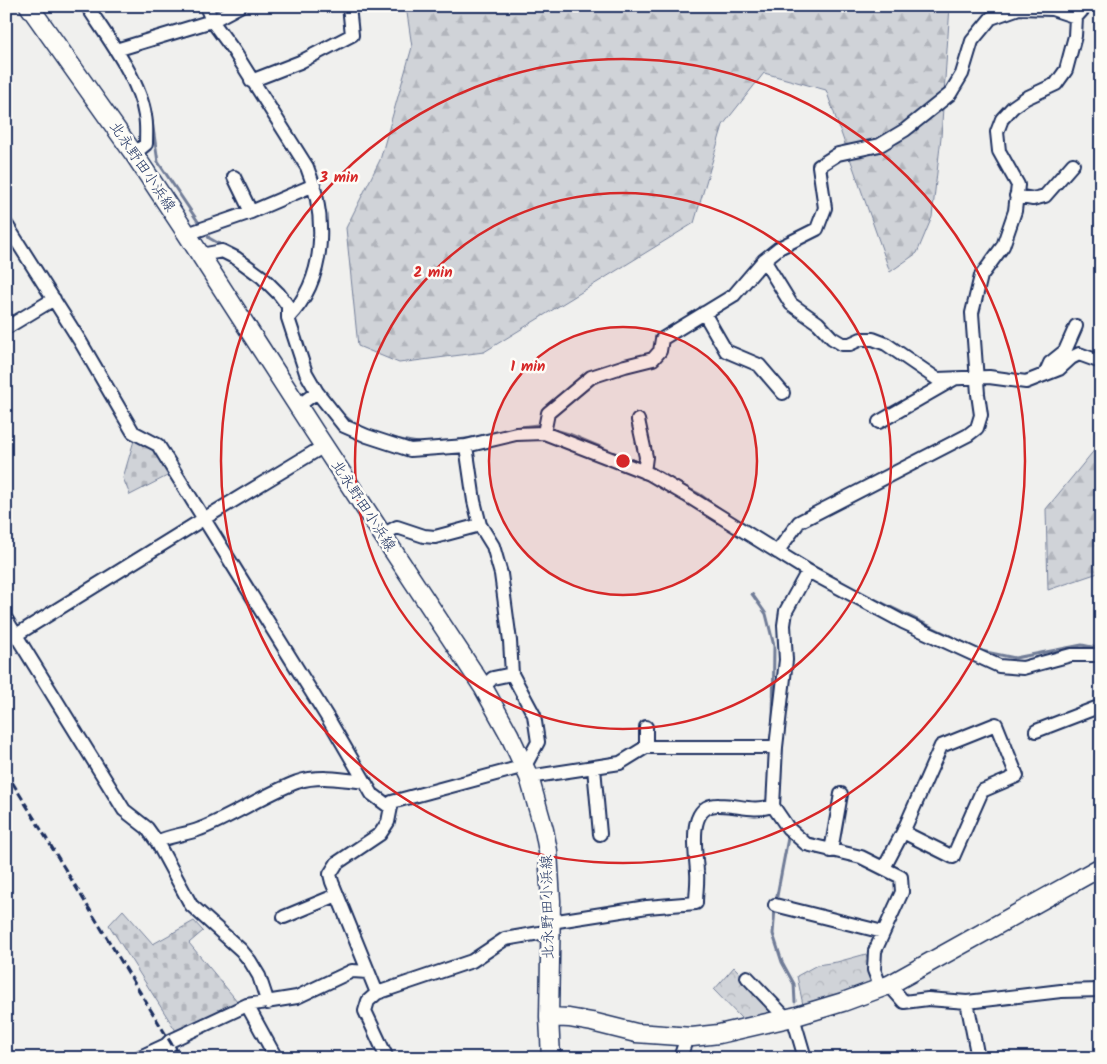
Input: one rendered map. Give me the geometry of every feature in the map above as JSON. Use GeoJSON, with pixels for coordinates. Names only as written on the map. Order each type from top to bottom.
{"type":"FeatureCollection","features":[{"type":"Feature","properties":{"kind":"main road","name":"北永野田小浜線"},"geometry":{"type":"LineString","coordinates":[[29,6],[192,232],[201,255],[483,687],[509,734],[527,771],[548,851],[551,927],[549,1017],[551,1058]]}},
{"type":"Feature","properties":{"kind":"main road"},"geometry":{"type":"LineString","coordinates":[[549,1017],[592,1022],[636,1033],[687,1037],[719,1034],[790,1018],[885,987],[1101,867]]}},
{"type":"Feature","properties":{"kind":"street"},"geometry":{"type":"LineString","coordinates":[[87,6],[121,48],[146,116],[146,144],[134,154]]}},
{"type":"Feature","properties":{"kind":"street"},"geometry":{"type":"LineString","coordinates":[[206,6],[212,20],[234,51],[251,81],[307,167],[314,185],[320,214],[317,267],[308,290],[291,315]]}},
{"type":"Feature","properties":{"kind":"street"},"geometry":{"type":"LineString","coordinates":[[121,48],[212,20],[240,6]]}},
{"type":"Feature","properties":{"kind":"street"},"geometry":{"type":"LineString","coordinates":[[251,81],[300,62],[352,35],[349,6]]}},
{"type":"Feature","properties":{"kind":"street"},"geometry":{"type":"LineString","coordinates":[[777,552],[799,522],[968,435],[977,428],[981,415],[976,377],[972,313],[981,276],[1003,246],[1015,211],[1018,185],[999,151],[997,132],[1002,119],[1013,107],[1026,98],[1056,84],[1066,70],[1074,36],[1076,17],[1086,6]]}},
{"type":"Feature","properties":{"kind":"street"},"geometry":{"type":"LineString","coordinates":[[544,433],[548,413],[591,378],[652,359],[660,351],[662,338],[734,295],[764,260],[779,248],[817,229],[825,208],[819,166],[838,154],[880,145],[926,114],[950,94],[962,74],[972,42],[991,18],[1019,7],[1052,9],[1076,17]]}},
{"type":"Feature","properties":{"kind":"street"},"geometry":{"type":"LineString","coordinates":[[1016,196],[1033,199],[1044,196],[1073,164]]}},
{"type":"Feature","properties":{"kind":"street"},"geometry":{"type":"LineString","coordinates":[[234,177],[251,212]]}},
{"type":"Feature","properties":{"kind":"street"},"geometry":{"type":"LineString","coordinates":[[192,232],[251,212],[314,185]]}},
{"type":"Feature","properties":{"kind":"street"},"geometry":{"type":"LineString","coordinates":[[6,224],[133,432],[158,445],[329,720],[372,794],[391,808]]}},
{"type":"Feature","properties":{"kind":"street"},"geometry":{"type":"LineString","coordinates":[[201,255],[222,251],[236,258],[262,277],[279,294],[288,306],[306,373],[317,392],[344,426],[367,436],[410,450],[466,446],[516,434],[544,433],[644,472],[686,495],[808,571],[903,622],[999,666],[1023,668],[1071,655],[1101,655]]}},
{"type":"Feature","properties":{"kind":"street"},"geometry":{"type":"LineString","coordinates":[[764,260],[791,304],[818,323],[832,338],[842,344],[873,339],[886,344],[937,379],[976,377],[1026,382],[1060,369],[1071,358],[1079,354],[1101,362]]}},
{"type":"Feature","properties":{"kind":"street"},"geometry":{"type":"LineString","coordinates":[[6,328],[54,300]]}},
{"type":"Feature","properties":{"kind":"street"},"geometry":{"type":"LineString","coordinates":[[704,313],[726,351],[759,365],[783,393]]}},
{"type":"Feature","properties":{"kind":"street"},"geometry":{"type":"LineString","coordinates":[[1045,374],[1050,363],[1065,351],[1076,326]]}},
{"type":"Feature","properties":{"kind":"street"},"geometry":{"type":"LineString","coordinates":[[879,422],[954,379]]}},
{"type":"Feature","properties":{"kind":"street"},"geometry":{"type":"LineString","coordinates":[[298,406],[317,392]]}},
{"type":"Feature","properties":{"kind":"street"},"geometry":{"type":"LineString","coordinates":[[638,420],[646,457],[644,472]]}},
{"type":"Feature","properties":{"kind":"street"},"geometry":{"type":"LineString","coordinates":[[16,635],[324,446]]}},
{"type":"Feature","properties":{"kind":"street"},"geometry":{"type":"LineString","coordinates":[[466,446],[474,501],[480,525],[493,546],[501,574],[510,641],[512,674],[534,715],[538,742],[527,771]]}},
{"type":"Feature","properties":{"kind":"street"},"geometry":{"type":"LineString","coordinates":[[382,535],[397,526],[424,536],[435,537],[480,525]]}},
{"type":"Feature","properties":{"kind":"street"},"geometry":{"type":"LineString","coordinates":[[768,807],[786,660],[784,625],[786,611],[808,571]]}},
{"type":"Feature","properties":{"kind":"street"},"geometry":{"type":"LineString","coordinates":[[6,619],[124,810],[147,828],[157,842],[191,905],[241,950],[250,961],[259,976],[268,1003]]}},
{"type":"Feature","properties":{"kind":"street"},"geometry":{"type":"LineString","coordinates":[[483,687],[493,678],[512,674]]}},
{"type":"Feature","properties":{"kind":"street"},"geometry":{"type":"LineString","coordinates":[[1036,731],[1101,706]]}},
{"type":"Feature","properties":{"kind":"street"},"geometry":{"type":"LineString","coordinates":[[884,868],[903,832],[941,746],[996,724],[1017,776],[982,791],[953,857],[903,832]]}},
{"type":"Feature","properties":{"kind":"street"},"geometry":{"type":"LineString","coordinates":[[646,727],[646,747]]}},
{"type":"Feature","properties":{"kind":"street"},"geometry":{"type":"LineString","coordinates":[[377,993],[330,874],[337,863],[380,834],[388,822],[392,802],[527,771],[594,768],[620,763],[646,747],[776,747]]}},
{"type":"Feature","properties":{"kind":"street"},"geometry":{"type":"LineString","coordinates":[[594,768],[600,834]]}},
{"type":"Feature","properties":{"kind":"street"},"geometry":{"type":"LineString","coordinates":[[157,842],[164,838],[200,829],[298,782],[317,778],[335,778],[365,782]]}},
{"type":"Feature","properties":{"kind":"street"},"geometry":{"type":"LineString","coordinates":[[831,851],[841,794]]}},
{"type":"Feature","properties":{"kind":"street"},"geometry":{"type":"LineString","coordinates":[[387,1058],[365,1011],[368,1001],[377,993],[456,968],[505,939],[551,927],[647,907],[696,903],[697,874],[694,828],[702,811],[710,805],[752,810],[768,807]]}},
{"type":"Feature","properties":{"kind":"street"},"geometry":{"type":"LineString","coordinates":[[768,807],[806,844],[861,857],[901,877],[902,892],[875,950],[874,970],[885,987],[904,1002],[928,999],[967,1002],[1061,991],[1101,990]]}},
{"type":"Feature","properties":{"kind":"street"},"geometry":{"type":"LineString","coordinates":[[284,917],[337,895]]}},
{"type":"Feature","properties":{"kind":"street"},"geometry":{"type":"LineString","coordinates":[[775,905],[883,932]]}},
{"type":"Feature","properties":{"kind":"street"},"geometry":{"type":"LineString","coordinates":[[138,1058],[166,1045],[170,1041],[247,1006],[297,997],[352,971],[368,972]]}},
{"type":"Feature","properties":{"kind":"street"},"geometry":{"type":"LineString","coordinates":[[747,977],[790,1018],[805,1058]]}},
{"type":"Feature","properties":{"kind":"street"},"geometry":{"type":"LineString","coordinates":[[967,1002],[978,1058]]}},
{"type":"Feature","properties":{"kind":"street"},"geometry":{"type":"LineString","coordinates":[[247,1006],[276,1058]]}},
{"type":"Feature","properties":{"kind":"street"},"geometry":{"type":"LineString","coordinates":[[680,1058],[687,1037]]}},
{"type":"Feature","properties":{"kind":"street"},"geometry":{"type":"LineString","coordinates":[[166,1045],[174,1058]]}},
{"type":"Feature","properties":{"kind":"green space"},"geometry":{"type":"Polygon","coordinates":[[[406,6],[950,6],[941,137],[932,217],[917,253],[890,272],[826,90],[764,73],[723,125],[694,223],[484,352],[399,363],[358,346],[346,228],[380,160],[412,47],[406,6]]]}},
{"type":"Feature","properties":{"kind":"green space"},"geometry":{"type":"Polygon","coordinates":[[[135,437],[156,449],[171,474],[130,495],[123,478],[135,437]]]}},
{"type":"Feature","properties":{"kind":"green space"},"geometry":{"type":"Polygon","coordinates":[[[1101,442],[1101,572],[1048,590],[1046,509],[1101,442]]]}},
{"type":"Feature","properties":{"kind":"green space"},"geometry":{"type":"Polygon","coordinates":[[[123,910],[153,944],[194,921],[203,931],[189,943],[238,1002],[176,1031],[109,925],[123,910]]]}},
{"type":"Feature","properties":{"kind":"green space"},"geometry":{"type":"Polygon","coordinates":[[[866,954],[875,983],[803,1005],[797,976],[817,965],[866,954]]]}},
{"type":"Feature","properties":{"kind":"green space"},"geometry":{"type":"Polygon","coordinates":[[[734,967],[776,1011],[742,1019],[714,990],[734,967]]]}},
{"type":"Feature","properties":{"kind":"waterway"},"geometry":{"type":"LineString","coordinates":[[152,121],[158,162],[201,226]]}},
{"type":"Feature","properties":{"kind":"waterway"},"geometry":{"type":"LineString","coordinates":[[205,231],[209,238],[225,247]]}},
{"type":"Feature","properties":{"kind":"waterway"},"geometry":{"type":"LineString","coordinates":[[342,414],[357,426]]}},
{"type":"Feature","properties":{"kind":"waterway"},"geometry":{"type":"LineString","coordinates":[[513,428],[537,425]]}},
{"type":"Feature","properties":{"kind":"waterway"},"geometry":{"type":"LineString","coordinates":[[555,430],[641,464]]}},
{"type":"Feature","properties":{"kind":"waterway"},"geometry":{"type":"LineString","coordinates":[[452,441],[478,437]]}},
{"type":"Feature","properties":{"kind":"waterway"},"geometry":{"type":"LineString","coordinates":[[395,439],[418,443]]}},
{"type":"Feature","properties":{"kind":"waterway"},"geometry":{"type":"LineString","coordinates":[[668,478],[699,494],[720,509]]}},
{"type":"Feature","properties":{"kind":"waterway"},"geometry":{"type":"LineString","coordinates":[[792,554],[843,583]]}},
{"type":"Feature","properties":{"kind":"waterway"},"geometry":{"type":"LineString","coordinates":[[752,594],[766,614],[774,646],[773,723]]}},
{"type":"Feature","properties":{"kind":"waterway"},"geometry":{"type":"LineString","coordinates":[[864,594],[981,651],[1015,658],[1082,645],[1101,649]]}},
{"type":"Feature","properties":{"kind":"waterway"},"geometry":{"type":"LineString","coordinates":[[767,804],[768,790]]}},
{"type":"Feature","properties":{"kind":"waterway"},"geometry":{"type":"LineString","coordinates":[[776,901],[788,838],[785,832]]}},
{"type":"Feature","properties":{"kind":"waterway"},"geometry":{"type":"LineString","coordinates":[[775,908],[773,934],[782,962],[794,984],[795,1002]]}},
{"type":"Feature","properties":{"kind":"railway"},"geometry":{"type":"LineString","coordinates":[[6,772],[180,1058]]}}]}
